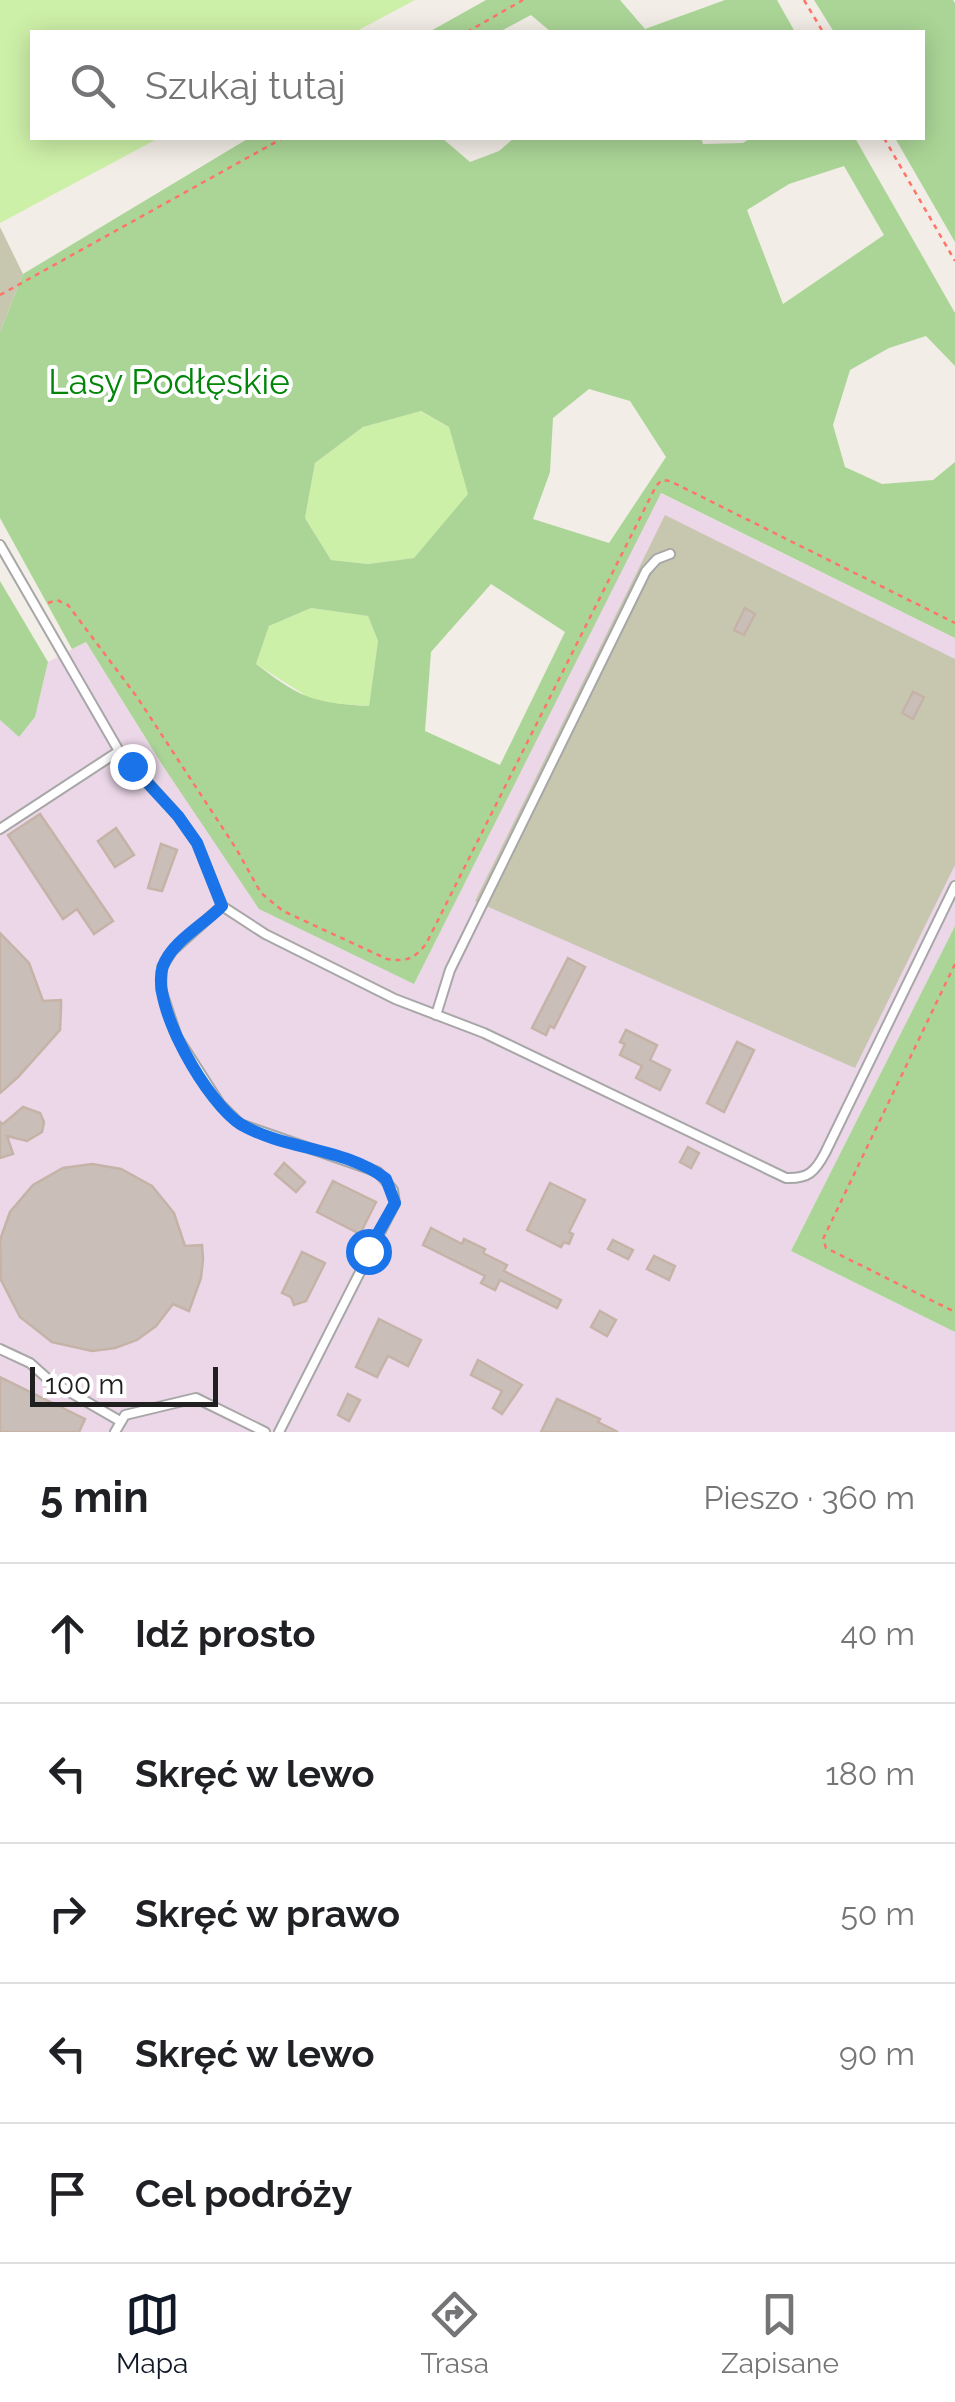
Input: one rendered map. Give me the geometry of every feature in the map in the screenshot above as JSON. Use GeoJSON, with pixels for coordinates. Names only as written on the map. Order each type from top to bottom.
{"type":"FeatureCollection","features":[{"type":"Feature","properties":{"kind":"lane"},"geometry":{"type":"LineString","coordinates":[[0,544],[119,751],[197,843],[222,906],[265,934],[394,999],[484,1033],[786,1178],[804,1178],[816,1169],[955,886]]}},
{"type":"Feature","properties":{"kind":"lane"},"geometry":{"type":"LineString","coordinates":[[436,1015],[450,970],[646,570],[657,559],[670,554]]}},
{"type":"Feature","properties":{"kind":"lane"},"geometry":{"type":"LineString","coordinates":[[0,829],[119,751]]}},
{"type":"Feature","properties":{"kind":"lane"},"geometry":{"type":"LineString","coordinates":[[222,906],[172,951],[162,967],[161,989],[177,1036],[220,1104],[240,1124],[378,1172],[393,1190],[395,1203],[278,1432]]}},
{"type":"Feature","properties":{"kind":"lane"},"geometry":{"type":"LineString","coordinates":[[0,1349],[30,1363],[49,1380],[120,1422]]}},
{"type":"Feature","properties":{"kind":"lane"},"geometry":{"type":"LineString","coordinates":[[115,1432],[124,1415],[196,1398],[264,1432]]}},
{"type":"Feature","properties":{"kind":"path"},"geometry":{"type":"LineString","coordinates":[[470,30],[523,0]]}},
{"type":"Feature","properties":{"kind":"path"},"geometry":{"type":"LineString","coordinates":[[804,0],[822,30]]}},
{"type":"Feature","properties":{"kind":"path"},"geometry":{"type":"LineString","coordinates":[[0,295],[279,140]]}},
{"type":"Feature","properties":{"kind":"path"},"geometry":{"type":"LineString","coordinates":[[885,140],[955,261]]}},
{"type":"Feature","properties":{"kind":"path"},"geometry":{"type":"LineString","coordinates":[[37,608],[57,600],[68,606],[137,697],[238,850],[261,893],[284,911],[387,959],[402,962],[415,958],[445,908],[662,480],[955,623]]}},
{"type":"Feature","properties":{"kind":"path"},"geometry":{"type":"LineString","coordinates":[[955,964],[823,1239],[826,1248],[955,1312]]}},
{"type":"Feature","properties":{"kind":"shaded area"},"geometry":{"type":"Polygon","coordinates":[[[0,227],[23,274],[0,332],[0,227]]]}},
{"type":"Feature","properties":{"kind":"shaded area"},"geometry":{"type":"Polygon","coordinates":[[[660,493],[955,638],[955,926],[791,1251],[955,1332],[955,1432],[0,1432],[0,720],[19,737],[35,717],[48,662],[86,642],[163,766],[414,984],[660,493]]]}},
{"type":"Feature","properties":{"kind":"shaded area"},"geometry":{"type":"Polygon","coordinates":[[[665,515],[955,659],[955,865],[855,1068],[475,901],[665,515]]]}},
{"type":"Feature","properties":{"kind":"green space"},"geometry":{"type":"Polygon","coordinates":[[[0,0],[415,0],[359,30],[30,30],[30,140],[155,140],[0,223],[0,0]]]}},
{"type":"Feature","properties":{"kind":"green space"},"geometry":{"type":"Polygon","coordinates":[[[486,0],[620,0],[645,29],[725,0],[777,0],[794,30],[549,30],[531,15],[503,30],[433,30],[486,0]]]}},
{"type":"Feature","properties":{"kind":"green space"},"geometry":{"type":"Polygon","coordinates":[[[814,0],[955,3],[955,242],[896,140],[925,140],[925,30],[833,30],[814,0]]]}},
{"type":"Feature","properties":{"kind":"green space","name":"Lasy Podłęskie"},"geometry":{"type":"Polygon","coordinates":[[[246,140],[444,140],[470,162],[499,151],[512,140],[702,140],[703,144],[856,140],[955,313],[955,366],[926,336],[889,348],[850,370],[833,425],[845,467],[882,484],[933,480],[955,462],[955,638],[661,493],[414,984],[259,909],[86,642],[72,649],[0,518],[0,332],[23,274],[246,140]],[[844,166],[789,184],[747,210],[783,304],[884,235],[844,166]],[[589,389],[553,418],[550,472],[533,519],[609,543],[666,457],[630,401],[589,389]],[[421,411],[363,427],[315,463],[305,518],[331,560],[368,564],[414,558],[468,494],[449,427],[421,411]],[[491,584],[431,652],[425,731],[500,765],[565,632],[491,584]],[[311,608],[269,626],[256,664],[308,697],[369,706],[378,641],[368,616],[311,608]]]}},
{"type":"Feature","properties":{"kind":"green space"},"geometry":{"type":"Polygon","coordinates":[[[420,411],[449,427],[469,494],[414,558],[368,564],[331,560],[305,518],[315,463],[363,427],[420,411]]]}},
{"type":"Feature","properties":{"kind":"green space"},"geometry":{"type":"Polygon","coordinates":[[[0,581],[48,662],[35,717],[19,737],[0,720],[0,581]]]}},
{"type":"Feature","properties":{"kind":"green space"},"geometry":{"type":"Polygon","coordinates":[[[311,608],[368,616],[378,641],[369,706],[316,702],[256,664],[269,626],[311,608]]]}},
{"type":"Feature","properties":{"kind":"green space"},"geometry":{"type":"Polygon","coordinates":[[[955,926],[955,1332],[791,1251],[955,926]]]}},
{"type":"Feature","properties":{"kind":"building"},"geometry":{"type":"Polygon","coordinates":[[[745,608],[755,614],[744,635],[734,630],[745,608]]]}},
{"type":"Feature","properties":{"kind":"building"},"geometry":{"type":"Polygon","coordinates":[[[913,692],[924,697],[913,719],[902,713],[913,692]]]}},
{"type":"Feature","properties":{"kind":"building"},"geometry":{"type":"Polygon","coordinates":[[[40,814],[113,921],[94,934],[77,909],[63,919],[8,835],[40,814]]]}},
{"type":"Feature","properties":{"kind":"building"},"geometry":{"type":"Polygon","coordinates":[[[116,828],[134,855],[115,867],[98,841],[116,828]]]}},
{"type":"Feature","properties":{"kind":"building"},"geometry":{"type":"Polygon","coordinates":[[[161,844],[177,850],[162,891],[148,888],[161,844]]]}},
{"type":"Feature","properties":{"kind":"building"},"geometry":{"type":"Polygon","coordinates":[[[0,933],[29,963],[43,1001],[61,1000],[61,1008],[60,1030],[0,1093],[0,933]]]}},
{"type":"Feature","properties":{"kind":"building"},"geometry":{"type":"Polygon","coordinates":[[[568,958],[585,967],[554,1028],[550,1026],[546,1035],[532,1028],[568,958]]]}},
{"type":"Feature","properties":{"kind":"building"},"geometry":{"type":"Polygon","coordinates":[[[626,1030],[657,1045],[650,1060],[670,1070],[660,1090],[636,1078],[642,1066],[620,1055],[625,1044],[620,1042],[626,1030]]]}},
{"type":"Feature","properties":{"kind":"building"},"geometry":{"type":"Polygon","coordinates":[[[737,1042],[754,1050],[724,1112],[707,1103],[737,1042]]]}},
{"type":"Feature","properties":{"kind":"building"},"geometry":{"type":"Polygon","coordinates":[[[23,1107],[40,1113],[44,1122],[42,1132],[27,1141],[7,1136],[13,1154],[0,1158],[0,1122],[3,1124],[23,1107]]]}},
{"type":"Feature","properties":{"kind":"building"},"geometry":{"type":"Polygon","coordinates":[[[688,1147],[699,1153],[691,1168],[680,1162],[688,1147]]]}},
{"type":"Feature","properties":{"kind":"building"},"geometry":{"type":"Polygon","coordinates":[[[284,1163],[305,1182],[296,1192],[275,1174],[284,1163]]]}},
{"type":"Feature","properties":{"kind":"building"},"geometry":{"type":"Polygon","coordinates":[[[92,1164],[121,1169],[152,1186],[174,1213],[185,1246],[202,1245],[203,1259],[201,1278],[189,1311],[173,1304],[156,1326],[137,1340],[92,1351],[52,1342],[20,1317],[1,1280],[0,1240],[10,1212],[33,1185],[63,1168],[92,1164]]]}},
{"type":"Feature","properties":{"kind":"building"},"geometry":{"type":"Polygon","coordinates":[[[333,1181],[376,1202],[360,1234],[317,1212],[333,1181]]]}},
{"type":"Feature","properties":{"kind":"building"},"geometry":{"type":"Polygon","coordinates":[[[550,1183],[585,1200],[569,1232],[573,1234],[569,1244],[564,1242],[561,1247],[527,1230],[550,1183]]]}},
{"type":"Feature","properties":{"kind":"building"},"geometry":{"type":"Polygon","coordinates":[[[431,1228],[462,1244],[464,1239],[485,1249],[483,1253],[507,1265],[504,1271],[561,1300],[557,1308],[500,1280],[495,1290],[481,1283],[485,1276],[423,1245],[431,1228]]]}},
{"type":"Feature","properties":{"kind":"building"},"geometry":{"type":"Polygon","coordinates":[[[613,1240],[633,1250],[628,1259],[608,1249],[613,1240]]]}},
{"type":"Feature","properties":{"kind":"building"},"geometry":{"type":"Polygon","coordinates":[[[302,1252],[325,1263],[306,1301],[294,1305],[291,1297],[282,1293],[302,1252]]]}},
{"type":"Feature","properties":{"kind":"building"},"geometry":{"type":"Polygon","coordinates":[[[654,1256],[675,1266],[669,1280],[647,1269],[654,1256]]]}},
{"type":"Feature","properties":{"kind":"building"},"geometry":{"type":"Polygon","coordinates":[[[600,1311],[616,1320],[607,1336],[591,1327],[600,1311]]]}},
{"type":"Feature","properties":{"kind":"building"},"geometry":{"type":"Polygon","coordinates":[[[379,1319],[421,1340],[408,1366],[388,1356],[377,1377],[356,1367],[379,1319]]]}},
{"type":"Feature","properties":{"kind":"building"},"geometry":{"type":"Polygon","coordinates":[[[478,1360],[522,1385],[502,1414],[493,1408],[502,1391],[471,1375],[478,1360]]]}},
{"type":"Feature","properties":{"kind":"building"},"geometry":{"type":"Polygon","coordinates":[[[0,1377],[85,1419],[79,1432],[0,1432],[0,1377]]]}},
{"type":"Feature","properties":{"kind":"building"},"geometry":{"type":"Polygon","coordinates":[[[348,1394],[360,1400],[349,1421],[338,1415],[348,1394]]]}},
{"type":"Feature","properties":{"kind":"building"},"geometry":{"type":"Polygon","coordinates":[[[557,1399],[600,1419],[598,1422],[618,1432],[541,1432],[557,1399]]]}},
{"type":"Feature","properties":{"kind":"route"},"geometry":{"type":"LineString","coordinates":[[132,766],[197,843],[222,906],[172,951],[162,967],[166,1012],[177,1036],[220,1104],[240,1124],[363,1166],[386,1179],[395,1203],[368,1251]]}}]}
